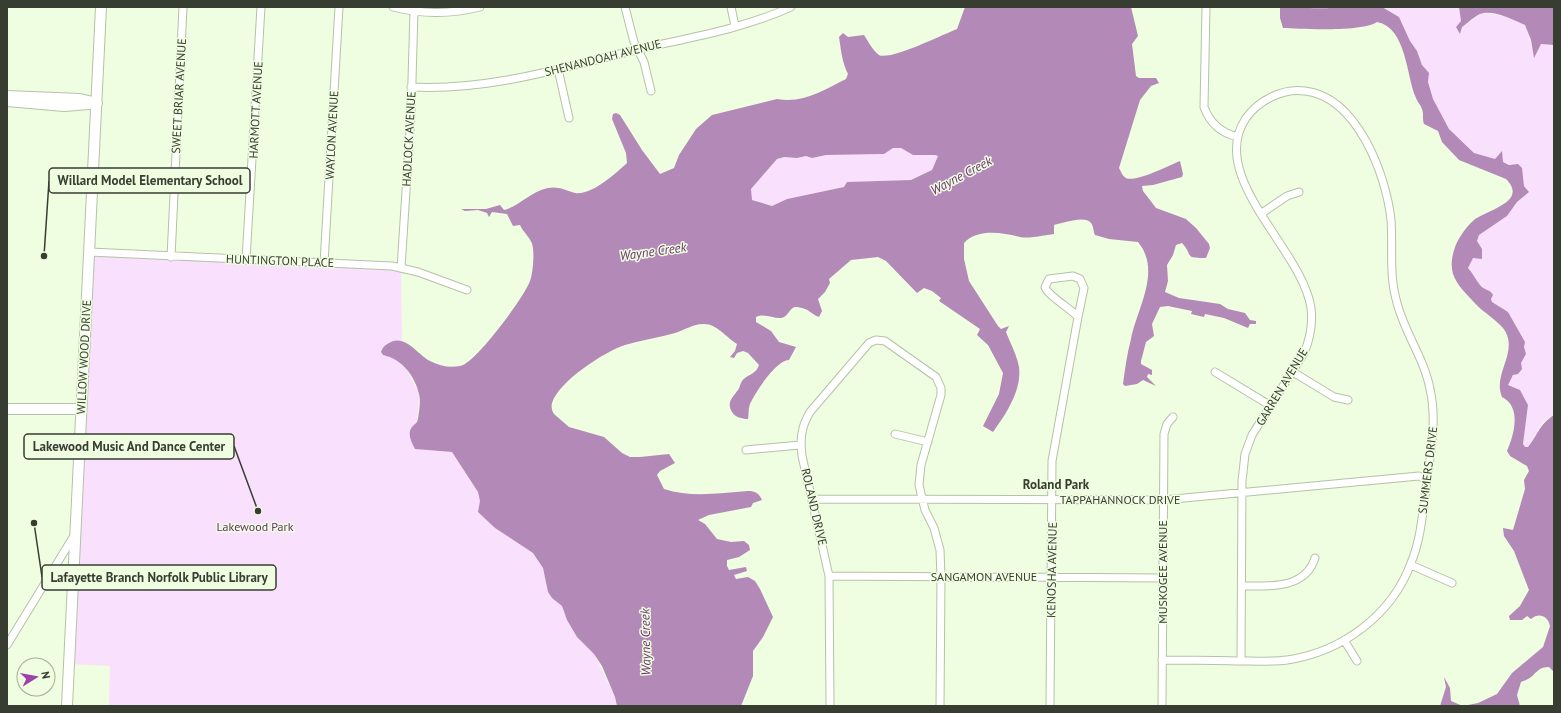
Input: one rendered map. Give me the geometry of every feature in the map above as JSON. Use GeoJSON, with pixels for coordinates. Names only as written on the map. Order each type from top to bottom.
{"type":"FeatureCollection","features":[{"type":"Feature","properties":{"kind":"street","name":"WILLOW WOOD DRIVE"},"geometry":{"type":"LineString","coordinates":[[67,706],[101,7]]}},
{"type":"Feature","properties":{"kind":"street","name":"SWEET BRIAR AVENUE"},"geometry":{"type":"LineString","coordinates":[[171,257],[183,7]]}},
{"type":"Feature","properties":{"kind":"street","name":"HARMOTT AVENUE"},"geometry":{"type":"LineString","coordinates":[[246,260],[261,7]]}},
{"type":"Feature","properties":{"kind":"street","name":"WAYLON AVENUE"},"geometry":{"type":"LineString","coordinates":[[324,263],[339,7]]}},
{"type":"Feature","properties":{"kind":"street"},"geometry":{"type":"LineString","coordinates":[[394,7],[414,11],[447,12],[480,7]]}},
{"type":"Feature","properties":{"kind":"street"},"geometry":{"type":"LineString","coordinates":[[625,7],[634,42],[644,62],[651,91]]}},
{"type":"Feature","properties":{"kind":"street"},"geometry":{"type":"LineString","coordinates":[[731,7],[735,26]]}},
{"type":"Feature","properties":{"kind":"street","name":"SHENANDOAH AVENUE"},"geometry":{"type":"LineString","coordinates":[[412,87],[469,86],[516,79],[735,26],[791,7]]}},
{"type":"Feature","properties":{"kind":"street"},"geometry":{"type":"LineString","coordinates":[[1206,7],[1204,107],[1207,115],[1218,128],[1238,137]]}},
{"type":"Feature","properties":{"kind":"street","name":"HADLOCK AVENUE"},"geometry":{"type":"LineString","coordinates":[[401,268],[412,87],[414,11]]}},
{"type":"Feature","properties":{"kind":"street"},"geometry":{"type":"LineString","coordinates":[[558,69],[569,118]]}},
{"type":"Feature","properties":{"kind":"street","name":"GARREN AVENUE"},"geometry":{"type":"LineString","coordinates":[[1241,661],[1242,493],[1245,454],[1252,435],[1293,372],[1308,343],[1311,326],[1311,308],[1303,282],[1248,190],[1240,170],[1237,156],[1238,137],[1241,127],[1250,114],[1266,100],[1278,94],[1298,90],[1308,91],[1330,98],[1340,106]]}},
{"type":"Feature","properties":{"kind":"street"},"geometry":{"type":"LineString","coordinates":[[7,96],[80,99],[97,103]]}},
{"type":"Feature","properties":{"kind":"street"},"geometry":{"type":"LineString","coordinates":[[7,101],[64,106],[97,103]]}},
{"type":"Feature","properties":{"kind":"street","name":"SUMMERS DRIVE"},"geometry":{"type":"LineString","coordinates":[[1162,660],[1273,661],[1300,657],[1330,648],[1344,640],[1371,620],[1386,605],[1396,592],[1411,565],[1419,535],[1427,480],[1434,426],[1433,402],[1426,373],[1405,329],[1396,298],[1393,284],[1391,228],[1384,186],[1372,154],[1362,134],[1340,106]]}},
{"type":"Feature","properties":{"kind":"street"},"geometry":{"type":"LineString","coordinates":[[1262,213],[1286,196],[1299,192]]}},
{"type":"Feature","properties":{"kind":"street","name":"HUNTINGTON PLACE"},"geometry":{"type":"LineString","coordinates":[[90,252],[401,268],[424,274],[467,290]]}},
{"type":"Feature","properties":{"kind":"street","name":"KENOSHA AVENUE"},"geometry":{"type":"LineString","coordinates":[[1050,706],[1053,448],[1084,288],[1080,279],[1073,276],[1049,279],[1045,284],[1046,292],[1078,317]]}},
{"type":"Feature","properties":{"kind":"street","name":"ROLAND DRIVE"},"geometry":{"type":"LineString","coordinates":[[830,706],[829,576],[800,446],[802,430],[810,412],[869,343],[881,339],[933,375],[938,381],[941,395],[928,442]]}},
{"type":"Feature","properties":{"kind":"street"},"geometry":{"type":"LineString","coordinates":[[1215,372],[1271,406]]}},
{"type":"Feature","properties":{"kind":"street"},"geometry":{"type":"LineString","coordinates":[[1293,372],[1334,397],[1348,400]]}},
{"type":"Feature","properties":{"kind":"street"},"geometry":{"type":"LineString","coordinates":[[7,409],[81,409]]}},
{"type":"Feature","properties":{"kind":"street","name":"MUSKOGEE AVENUE"},"geometry":{"type":"LineString","coordinates":[[1162,706],[1164,434],[1167,424],[1173,417]]}},
{"type":"Feature","properties":{"kind":"street"},"geometry":{"type":"LineString","coordinates":[[895,434],[928,442],[919,475],[921,499],[937,537],[942,577],[940,706]]}},
{"type":"Feature","properties":{"kind":"street"},"geometry":{"type":"LineString","coordinates":[[746,450],[800,446]]}},
{"type":"Feature","properties":{"kind":"street","name":"TAPPAHANNOCK DRIVE"},"geometry":{"type":"LineString","coordinates":[[812,499],[1163,500],[1419,476],[1427,480]]}},
{"type":"Feature","properties":{"kind":"street"},"geometry":{"type":"LineString","coordinates":[[7,645],[76,533]]}},
{"type":"Feature","properties":{"kind":"street"},"geometry":{"type":"LineString","coordinates":[[1242,586],[1273,586],[1297,580],[1308,573],[1316,558]]}},
{"type":"Feature","properties":{"kind":"street"},"geometry":{"type":"LineString","coordinates":[[1411,565],[1452,583]]}},
{"type":"Feature","properties":{"kind":"street"},"geometry":{"type":"LineString","coordinates":[[53,569],[74,573]]}},
{"type":"Feature","properties":{"kind":"street","name":"SANGAMON AVENUE"},"geometry":{"type":"LineString","coordinates":[[829,576],[1163,578]]}},
{"type":"Feature","properties":{"kind":"street"},"geometry":{"type":"LineString","coordinates":[[1344,640],[1357,661]]}},
{"type":"Feature","properties":{"kind":"green space"},"geometry":{"type":"Polygon","coordinates":[[[1382,7],[1459,7],[1461,21],[1456,27],[1460,34],[1462,27],[1482,13],[1499,15],[1513,19],[1527,28],[1534,57],[1541,44],[1554,45],[1554,415],[1543,422],[1528,447],[1525,447],[1523,444],[1528,405],[1520,390],[1508,385],[1511,378],[1520,372],[1521,363],[1526,354],[1524,347],[1525,342],[1508,312],[1492,302],[1468,268],[1473,257],[1482,259],[1482,249],[1477,241],[1479,235],[1507,216],[1517,202],[1529,192],[1524,186],[1522,168],[1503,162],[1499,155],[1495,159],[1474,153],[1449,129],[1433,99],[1428,82],[1429,73],[1422,65],[1417,51],[1410,41],[1399,17],[1382,7]]]}},
{"type":"Feature","properties":{"kind":"green space"},"geometry":{"type":"Polygon","coordinates":[[[893,148],[901,148],[913,155],[938,156],[932,170],[911,180],[847,182],[844,187],[787,199],[772,206],[752,200],[751,189],[777,159],[784,157],[797,158],[806,156],[812,158],[826,155],[884,154],[893,148]]]}},
{"type":"Feature","properties":{"kind":"green space","name":"Lakewood Park"},"geometry":{"type":"Polygon","coordinates":[[[90,252],[401,268],[402,342],[399,341],[383,355],[393,357],[405,366],[419,394],[417,423],[422,450],[452,452],[478,492],[480,501],[495,528],[533,553],[543,568],[548,592],[552,598],[562,606],[567,620],[577,637],[594,654],[615,697],[617,706],[109,706],[110,666],[70,664],[90,252]]]}},
{"type":"Feature","properties":{"kind":"water","name":"Wayne Creek"},"geometry":{"type":"Polygon","coordinates":[[[965,7],[1131,7],[1138,36],[1132,44],[1136,76],[1139,78],[1156,78],[1159,83],[1151,86],[1140,100],[1119,168],[1126,178],[1130,179],[1144,176],[1180,161],[1183,174],[1182,177],[1153,185],[1142,186],[1143,191],[1156,208],[1186,219],[1196,228],[1209,244],[1210,248],[1206,258],[1191,257],[1186,247],[1182,243],[1176,245],[1173,255],[1167,265],[1168,281],[1165,292],[1179,298],[1220,304],[1228,309],[1245,313],[1250,320],[1256,321],[1256,324],[1250,324],[1248,328],[1224,318],[1205,314],[1204,317],[1191,314],[1192,311],[1168,306],[1160,307],[1152,324],[1154,336],[1146,342],[1141,361],[1141,364],[1152,370],[1152,375],[1148,374],[1147,377],[1156,386],[1143,380],[1137,384],[1125,386],[1123,384],[1128,350],[1146,290],[1148,277],[1148,265],[1145,253],[1138,242],[1109,239],[1095,235],[1091,223],[1084,220],[1079,220],[1054,225],[1054,234],[1024,237],[999,233],[983,233],[970,238],[964,243],[964,259],[969,281],[998,326],[1001,329],[1009,326],[1006,332],[1019,367],[1016,393],[1008,410],[993,432],[983,426],[999,394],[1003,373],[988,345],[977,335],[980,329],[939,301],[941,298],[932,291],[924,288],[917,293],[886,261],[878,257],[851,260],[829,279],[830,283],[825,292],[818,299],[822,311],[819,317],[805,309],[794,307],[785,316],[780,318],[762,315],[756,317],[756,322],[771,331],[779,342],[796,347],[789,360],[778,365],[756,392],[750,404],[748,419],[743,419],[733,414],[730,408],[730,402],[732,397],[739,389],[742,381],[754,373],[759,365],[748,353],[743,351],[737,353],[734,358],[730,357],[735,351],[737,344],[717,328],[708,324],[696,325],[675,333],[625,345],[606,354],[583,368],[556,394],[552,403],[554,414],[569,427],[604,437],[622,453],[630,457],[669,454],[675,463],[660,471],[657,475],[664,489],[674,492],[695,494],[748,491],[758,494],[762,500],[753,503],[751,507],[709,515],[698,520],[705,524],[717,539],[731,542],[744,541],[749,545],[750,550],[739,557],[727,560],[727,566],[729,570],[746,567],[747,571],[734,575],[736,579],[748,577],[755,581],[773,617],[763,637],[753,651],[753,676],[741,706],[617,706],[615,697],[602,666],[594,654],[577,637],[567,620],[562,606],[552,598],[548,592],[543,568],[533,553],[495,528],[478,512],[480,501],[478,492],[452,452],[415,449],[411,441],[410,432],[418,419],[420,400],[417,387],[407,369],[396,360],[383,355],[381,352],[382,349],[389,343],[400,341],[411,346],[430,361],[448,367],[460,366],[477,354],[510,314],[526,289],[532,274],[533,248],[531,241],[520,225],[513,226],[507,214],[492,212],[489,217],[487,213],[478,210],[465,211],[461,209],[486,209],[500,205],[504,210],[536,192],[548,188],[558,188],[575,193],[581,193],[603,183],[627,163],[626,153],[612,119],[613,114],[616,113],[620,115],[642,150],[660,174],[674,168],[679,155],[696,129],[712,115],[777,99],[796,100],[804,98],[846,79],[848,74],[843,60],[839,37],[843,33],[848,37],[864,35],[879,55],[885,56],[905,51],[957,29],[965,7]],[[893,148],[884,154],[826,155],[812,158],[806,156],[797,158],[784,157],[777,159],[751,189],[752,200],[772,206],[787,199],[844,187],[847,182],[911,180],[932,170],[938,156],[913,155],[901,148],[893,148]]]}},
{"type":"Feature","properties":{"kind":"water"},"geometry":{"type":"Polygon","coordinates":[[[1280,7],[1382,7],[1399,17],[1410,41],[1417,51],[1422,65],[1429,73],[1428,82],[1433,99],[1449,129],[1474,153],[1495,159],[1502,151],[1503,162],[1509,165],[1518,164],[1522,168],[1524,186],[1529,192],[1517,202],[1507,216],[1479,235],[1477,241],[1482,249],[1482,259],[1473,258],[1468,268],[1481,287],[1492,293],[1492,302],[1508,312],[1525,342],[1524,347],[1526,354],[1521,363],[1522,369],[1518,374],[1513,375],[1508,385],[1520,390],[1528,405],[1523,444],[1525,447],[1528,447],[1542,426],[1554,415],[1554,672],[1549,667],[1543,668],[1521,682],[1517,695],[1520,706],[1463,706],[1478,703],[1497,694],[1512,673],[1543,647],[1550,626],[1543,616],[1537,616],[1531,619],[1527,616],[1522,620],[1510,620],[1509,616],[1520,606],[1529,590],[1514,551],[1504,536],[1503,528],[1513,530],[1525,489],[1524,480],[1529,471],[1527,466],[1510,456],[1507,451],[1515,422],[1512,407],[1502,397],[1500,381],[1507,358],[1509,343],[1506,332],[1470,298],[1456,281],[1452,269],[1455,247],[1466,229],[1474,220],[1495,209],[1509,199],[1512,194],[1512,187],[1506,179],[1459,160],[1442,142],[1438,131],[1424,124],[1423,111],[1413,89],[1400,43],[1394,33],[1387,26],[1377,22],[1370,25],[1346,29],[1283,28],[1280,18],[1280,7]]]}},
{"type":"Feature","properties":{"kind":"water"},"geometry":{"type":"Polygon","coordinates":[[[1459,7],[1554,7],[1554,45],[1541,44],[1534,58],[1531,40],[1525,25],[1491,13],[1480,14],[1475,17],[1462,27],[1460,34],[1456,27],[1461,21],[1459,7]]]}},
{"type":"Feature","properties":{"kind":"water"},"geometry":{"type":"Polygon","coordinates":[[[1444,677],[1450,688],[1451,701],[1463,706],[1440,706],[1446,687],[1444,677]]]}},
{"type":"Feature","properties":{"kind":"place","name":"Willard Model Elementary School"},"geometry":{"type":"Point","coordinates":[44,256]}},
{"type":"Feature","properties":{"kind":"place","name":"Lakewood Music And Dance Center"},"geometry":{"type":"Point","coordinates":[258,511]}},
{"type":"Feature","properties":{"kind":"place","name":"Lafayette Branch Norfolk Public Library"},"geometry":{"type":"Point","coordinates":[34,523]}},
{"type":"Feature","properties":{"kind":"district","name":"Roland Park"},"geometry":{"type":"Point","coordinates":[1056,484]}}]}
